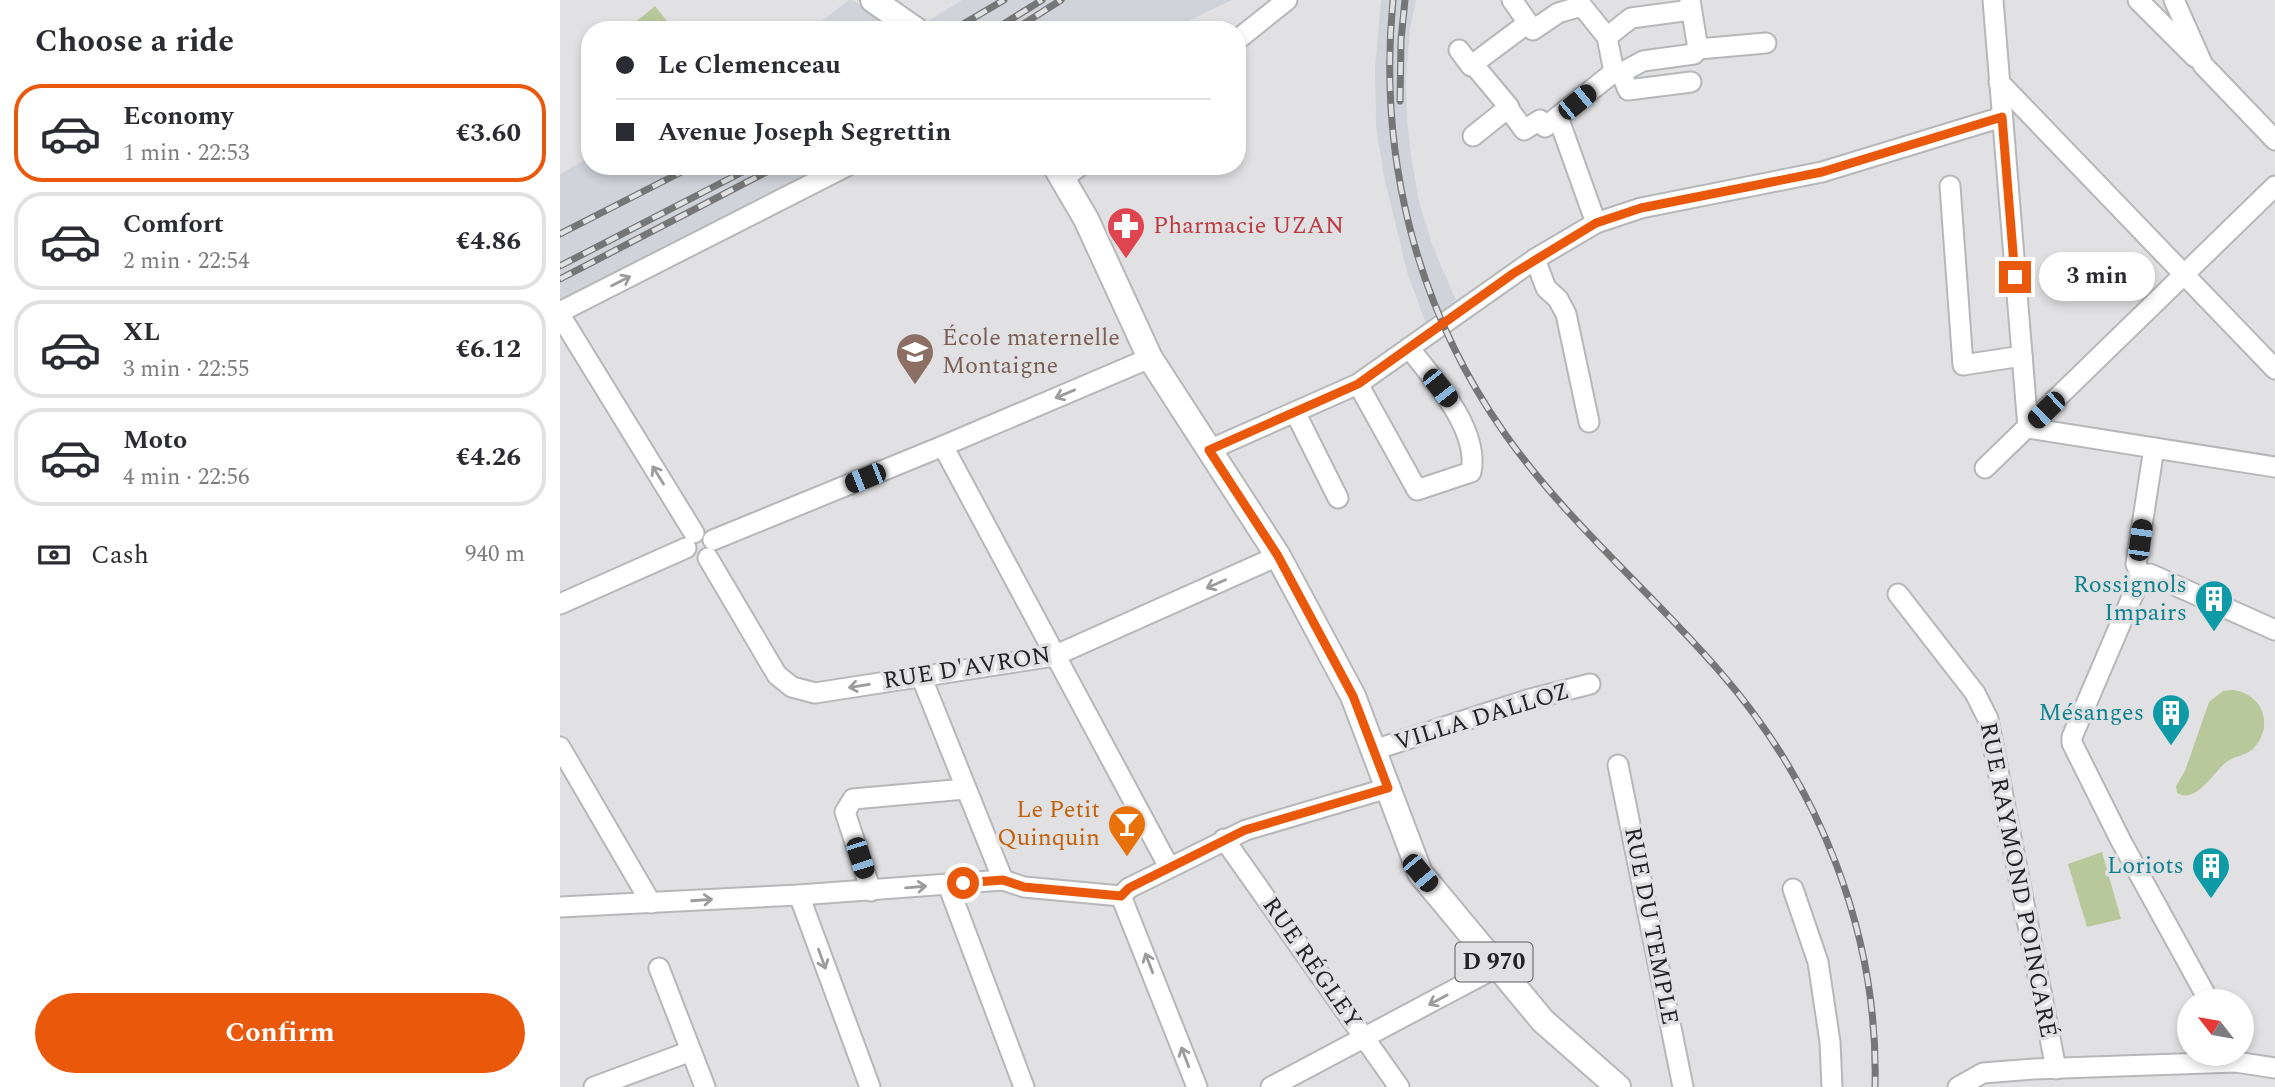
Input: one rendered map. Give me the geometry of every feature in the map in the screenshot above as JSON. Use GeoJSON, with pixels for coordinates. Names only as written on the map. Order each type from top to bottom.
{"type":"FeatureCollection","features":[{"type":"Feature","properties":{"kind":"main road"},"geometry":{"type":"LineString","coordinates":[[873,0],[903,21]]}},
{"type":"Feature","properties":{"kind":"main road","name":"D 970"},"geometry":{"type":"LineString","coordinates":[[1068,175],[1150,358],[1278,556],[1353,696],[1420,873],[1543,1021],[1618,1087]]}},
{"type":"Feature","properties":{"kind":"street"},"geometry":{"type":"LineString","coordinates":[[1246,33],[1287,0]]}},
{"type":"Feature","properties":{"kind":"street"},"geometry":{"type":"LineString","coordinates":[[1512,0],[1533,30],[1558,13],[1582,6],[1607,37],[1618,73],[1628,90],[1691,82]]}},
{"type":"Feature","properties":{"kind":"street"},"geometry":{"type":"LineString","coordinates":[[1993,0],[2028,428]]}},
{"type":"Feature","properties":{"kind":"street"},"geometry":{"type":"LineString","coordinates":[[2138,0],[2275,140]]}},
{"type":"Feature","properties":{"kind":"street"},"geometry":{"type":"LineString","coordinates":[[2174,0],[2203,65]]}},
{"type":"Feature","properties":{"kind":"street"},"geometry":{"type":"LineString","coordinates":[[1607,37],[1631,18],[1690,5],[1698,49]]}},
{"type":"Feature","properties":{"kind":"street"},"geometry":{"type":"LineString","coordinates":[[1459,50],[1471,66],[1528,23]]}},
{"type":"Feature","properties":{"kind":"street"},"geometry":{"type":"LineString","coordinates":[[1474,64],[1524,130],[1548,121],[1618,73],[1643,61],[1694,54],[1698,49],[1766,43]]}},
{"type":"Feature","properties":{"kind":"street"},"geometry":{"type":"LineString","coordinates":[[1999,82],[2275,369]]}},
{"type":"Feature","properties":{"kind":"street"},"geometry":{"type":"LineString","coordinates":[[1473,136],[1508,108]]}},
{"type":"Feature","properties":{"kind":"street"},"geometry":{"type":"LineString","coordinates":[[1209,450],[1358,384],[1535,260],[1596,223],[1641,208],[1822,172],[2002,117]]}},
{"type":"Feature","properties":{"kind":"street"},"geometry":{"type":"LineString","coordinates":[[1548,121],[1596,223]]}},
{"type":"Feature","properties":{"kind":"street"},"geometry":{"type":"LineString","coordinates":[[830,175],[560,314],[690,540],[694,559],[710,549],[943,446],[1150,358]]}},
{"type":"Feature","properties":{"kind":"street"},"geometry":{"type":"LineString","coordinates":[[1950,186],[1963,365],[2022,356]]}},
{"type":"Feature","properties":{"kind":"street"},"geometry":{"type":"LineString","coordinates":[[1985,468],[2275,186]]}},
{"type":"Feature","properties":{"kind":"street"},"geometry":{"type":"LineString","coordinates":[[1535,260],[1546,288],[1558,299],[1566,314],[1589,422]]}},
{"type":"Feature","properties":{"kind":"street"},"geometry":{"type":"LineString","coordinates":[[1358,384],[1417,490],[1471,472],[1474,462],[1456,411],[1409,348]]}},
{"type":"Feature","properties":{"kind":"street"},"geometry":{"type":"LineString","coordinates":[[1295,412],[1338,499]]}},
{"type":"Feature","properties":{"kind":"street"},"geometry":{"type":"LineString","coordinates":[[2028,428],[2275,467]]}},
{"type":"Feature","properties":{"kind":"street"},"geometry":{"type":"LineString","coordinates":[[943,446],[1169,867]]}},
{"type":"Feature","properties":{"kind":"street"},"geometry":{"type":"LineString","coordinates":[[2154,448],[2136,564],[2141,576],[2072,737],[2072,743],[2121,841],[2202,989]]}},
{"type":"Feature","properties":{"kind":"street"},"geometry":{"type":"LineString","coordinates":[[560,604],[690,540]]}},
{"type":"Feature","properties":{"kind":"street","name":"RUE D'AVRON"},"geometry":{"type":"LineString","coordinates":[[710,549],[777,675],[792,687],[815,693],[1054,656],[1278,556]]}},
{"type":"Feature","properties":{"kind":"street"},"geometry":{"type":"LineString","coordinates":[[2141,576],[2150,574],[2275,630]]}},
{"type":"Feature","properties":{"kind":"street","name":"RUE RAYMOND POINCARÉ"},"geometry":{"type":"LineString","coordinates":[[1898,594],[1975,693],[1988,719],[2056,1069]]}},
{"type":"Feature","properties":{"kind":"street"},"geometry":{"type":"LineString","coordinates":[[921,676],[1003,880]]}},
{"type":"Feature","properties":{"kind":"street","name":"VILLA DALLOZ"},"geometry":{"type":"LineString","coordinates":[[1374,750],[1527,699],[1590,684]]}},
{"type":"Feature","properties":{"kind":"street"},"geometry":{"type":"LineString","coordinates":[[560,747],[651,904]]}},
{"type":"Feature","properties":{"kind":"street","name":"RUE DU TEMPLE"},"geometry":{"type":"LineString","coordinates":[[1618,765],[1683,1087]]}},
{"type":"Feature","properties":{"kind":"street"},"geometry":{"type":"LineString","coordinates":[[1121,896],[1129,888],[1245,830],[1388,788]]}},
{"type":"Feature","properties":{"kind":"street"},"geometry":{"type":"LineString","coordinates":[[871,891],[845,812],[853,799],[965,789]]}},
{"type":"Feature","properties":{"kind":"street","name":"RUE RÉGLEY"},"geometry":{"type":"LineString","coordinates":[[1224,839],[1399,1087]]}},
{"type":"Feature","properties":{"kind":"street"},"geometry":{"type":"LineString","coordinates":[[560,907],[871,891],[1003,880],[1024,887],[1121,896]]}},
{"type":"Feature","properties":{"kind":"street"},"geometry":{"type":"LineString","coordinates":[[948,885],[1024,1087]]}},
{"type":"Feature","properties":{"kind":"street"},"geometry":{"type":"LineString","coordinates":[[1793,889],[1818,962],[1830,1042],[1832,1087]]}},
{"type":"Feature","properties":{"kind":"street"},"geometry":{"type":"LineString","coordinates":[[799,895],[870,1087]]}},
{"type":"Feature","properties":{"kind":"street"},"geometry":{"type":"LineString","coordinates":[[1121,896],[1197,1087]]}},
{"type":"Feature","properties":{"kind":"street"},"geometry":{"type":"LineString","coordinates":[[1271,1087],[1497,967]]}},
{"type":"Feature","properties":{"kind":"street"},"geometry":{"type":"LineString","coordinates":[[659,968],[705,1087]]}},
{"type":"Feature","properties":{"kind":"street"},"geometry":{"type":"LineString","coordinates":[[594,1087],[691,1051]]}},
{"type":"Feature","properties":{"kind":"street"},"geometry":{"type":"LineString","coordinates":[[1958,1087],[1983,1073],[2177,1062]]}},
{"type":"Feature","properties":{"kind":"street"},"geometry":{"type":"LineString","coordinates":[[2254,1063],[2275,1068]]}},
{"type":"Feature","properties":{"kind":"shaded area"},"geometry":{"type":"Polygon","coordinates":[[[849,0],[853,0],[882,21],[822,21],[849,0]]]}},
{"type":"Feature","properties":{"kind":"shaded area"},"geometry":{"type":"Polygon","coordinates":[[[962,0],[1232,0],[1188,21],[928,21],[962,0]]]}},
{"type":"Feature","properties":{"kind":"shaded area"},"geometry":{"type":"Polygon","coordinates":[[[1381,0],[1416,0],[1410,29],[1406,76],[1412,163],[1420,206],[1433,247],[1456,300],[1426,323],[1408,275],[1384,177],[1376,125],[1375,69],[1381,0]]]}},
{"type":"Feature","properties":{"kind":"shaded area"},"geometry":{"type":"Polygon","coordinates":[[[581,162],[581,175],[817,175],[560,303],[560,174],[581,162]]]}},
{"type":"Feature","properties":{"kind":"green space"},"geometry":{"type":"Polygon","coordinates":[[[655,6],[667,21],[637,21],[655,6]]]}},
{"type":"Feature","properties":{"kind":"green space"},"geometry":{"type":"Polygon","coordinates":[[[2223,691],[2243,692],[2258,704],[2264,721],[2260,740],[2250,751],[2224,764],[2197,791],[2190,795],[2177,793],[2176,786],[2185,771],[2209,702],[2223,691]]]}},
{"type":"Feature","properties":{"kind":"green space"},"geometry":{"type":"Polygon","coordinates":[[[2102,852],[2121,919],[2087,927],[2068,864],[2102,852]]]}},
{"type":"Feature","properties":{"kind":"railway"},"geometry":{"type":"LineString","coordinates":[[968,21],[1004,0]]}},
{"type":"Feature","properties":{"kind":"railway"},"geometry":{"type":"LineString","coordinates":[[1008,21],[1042,0]]}},
{"type":"Feature","properties":{"kind":"railway"},"geometry":{"type":"LineString","coordinates":[[1028,21],[1061,0]]}},
{"type":"Feature","properties":{"kind":"railway"},"geometry":{"type":"LineString","coordinates":[[1393,0],[1390,58],[1398,172],[1426,281],[1447,334],[1474,385],[1529,466],[1582,527],[1721,673],[1756,717],[1787,764],[1837,865],[1854,919],[1867,974],[1874,1030],[1875,1087]]}},
{"type":"Feature","properties":{"kind":"railway"},"geometry":{"type":"LineString","coordinates":[[1400,101],[1405,0]]}},
{"type":"Feature","properties":{"kind":"railway"},"geometry":{"type":"LineString","coordinates":[[560,234],[675,175]]}},
{"type":"Feature","properties":{"kind":"railway"},"geometry":{"type":"LineString","coordinates":[[560,266],[737,175]]}},
{"type":"Feature","properties":{"kind":"railway"},"geometry":{"type":"LineString","coordinates":[[560,279],[761,175]]}},
{"type":"Feature","properties":{"kind":"place","name":"Pharmacie UZAN"},"geometry":{"type":"Point","coordinates":[1126,260]}},
{"type":"Feature","properties":{"kind":"place","name":"École maternelle Montaigne"},"geometry":{"type":"Point","coordinates":[915,386]}},
{"type":"Feature","properties":{"kind":"place","name":"Rossignols Impairs"},"geometry":{"type":"Point","coordinates":[2214,633]}},
{"type":"Feature","properties":{"kind":"place","name":"Mésanges"},"geometry":{"type":"Point","coordinates":[2171,747]}},
{"type":"Feature","properties":{"kind":"place","name":"Le Petit Quinquin"},"geometry":{"type":"Point","coordinates":[1127,858]}},
{"type":"Feature","properties":{"kind":"place","name":"Loriots"},"geometry":{"type":"Point","coordinates":[2211,900]}},
{"type":"Feature","properties":{"kind":"route"},"geometry":{"type":"LineString","coordinates":[[963,883],[1003,880],[1024,887],[1121,896],[1129,888],[1245,830],[1388,788],[1353,696],[1278,556],[1209,450],[1358,384],[1514,273],[1596,223],[1641,208],[1822,172],[2002,117],[2015,277]]}}]}
